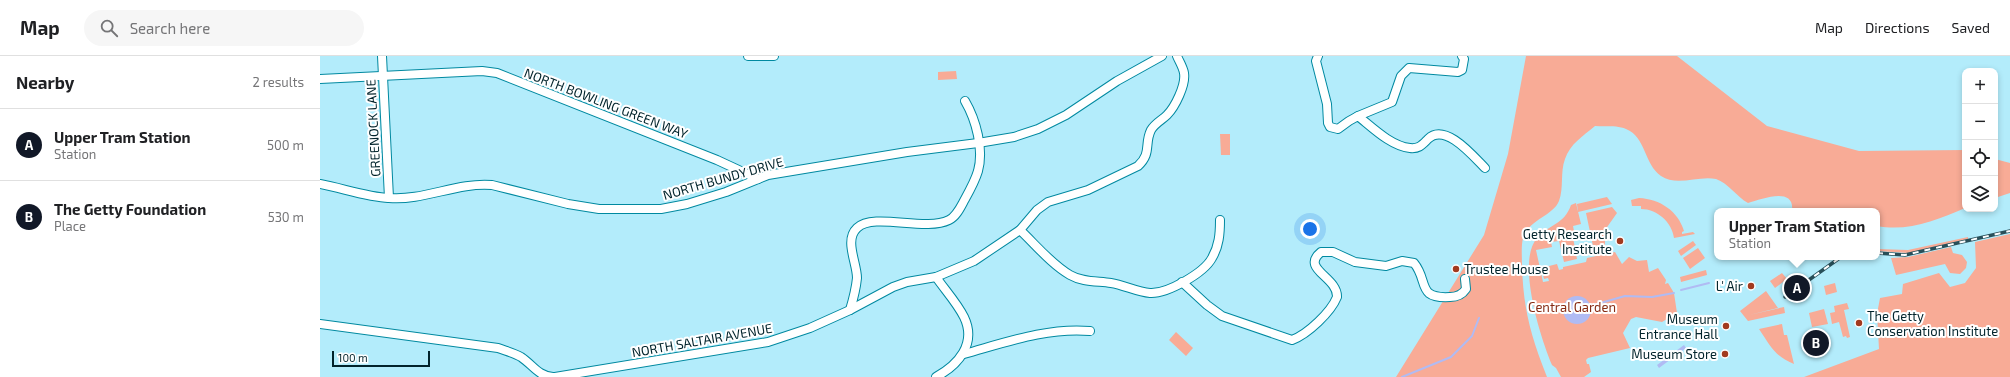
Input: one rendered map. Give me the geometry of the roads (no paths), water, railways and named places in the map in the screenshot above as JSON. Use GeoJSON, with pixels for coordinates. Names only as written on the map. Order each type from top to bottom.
{"type":"FeatureCollection","features":[{"type":"Feature","properties":{"kind":"street","name":"GREENOCK LANE"},"geometry":{"type":"LineString","coordinates":[[382,56],[389,198]]}},
{"type":"Feature","properties":{"kind":"street"},"geometry":{"type":"LineString","coordinates":[[748,56],[774,56]]}},
{"type":"Feature","properties":{"kind":"street","name":"NORTH BUNDY DRIVE"},"geometry":{"type":"LineString","coordinates":[[320,184],[389,198],[408,197],[465,185],[481,184],[492,185],[568,204],[599,209],[661,209],[687,204],[726,192],[768,175],[907,152],[978,144],[1014,137],[1038,129],[1066,115],[1117,81],[1162,56]]}},
{"type":"Feature","properties":{"kind":"street","name":"NORTH SALTAIR AVENUE"},"geometry":{"type":"LineString","coordinates":[[320,324],[498,348],[512,352],[523,358],[540,375],[554,377],[768,342],[810,328],[850,310],[893,287],[907,282],[936,277],[974,261],[1020,230],[1036,210],[1048,202],[1088,190],[1138,166],[1145,160],[1148,154],[1149,136],[1152,128],[1171,111],[1182,84],[1184,71],[1177,56]]}},
{"type":"Feature","properties":{"kind":"street"},"geometry":{"type":"LineString","coordinates":[[1318,56],[1316,61],[1327,104],[1328,123],[1334,128],[1342,128],[1349,121],[1358,116],[1392,102],[1401,76],[1409,68],[1458,72],[1462,70],[1464,65],[1462,56]]}},
{"type":"Feature","properties":{"kind":"street","name":"NORTH BOWLING GREEN WAY"},"geometry":{"type":"LineString","coordinates":[[320,79],[482,71],[497,73],[717,160],[758,179]]}},
{"type":"Feature","properties":{"kind":"street"},"geometry":{"type":"LineString","coordinates":[[850,310],[857,279],[857,267],[852,247],[852,236],[856,229],[865,222],[875,221],[918,224],[950,220],[960,209],[976,177],[980,158],[976,125],[964,101]]}},
{"type":"Feature","properties":{"kind":"street"},"geometry":{"type":"LineString","coordinates":[[1358,116],[1391,141],[1411,149],[1419,148],[1436,134],[1444,134],[1457,142],[1485,168]]}},
{"type":"Feature","properties":{"kind":"street"},"geometry":{"type":"LineString","coordinates":[[1020,230],[1060,268],[1070,275],[1082,280],[1122,285],[1148,293],[1168,290],[1202,269],[1211,260],[1220,236],[1220,220]]}},
{"type":"Feature","properties":{"kind":"street"},"geometry":{"type":"LineString","coordinates":[[1182,282],[1207,305],[1222,316],[1292,340],[1301,337],[1311,328],[1337,297],[1337,290],[1334,284],[1316,267],[1315,261],[1317,255],[1321,252],[1333,252],[1355,262],[1386,266],[1402,261],[1414,262],[1421,272],[1423,287],[1427,293],[1433,296],[1450,297],[1460,295],[1466,289],[1465,279]]}},
{"type":"Feature","properties":{"kind":"street"},"geometry":{"type":"LineString","coordinates":[[936,277],[964,318],[968,341],[964,354],[948,370],[936,377]]}},
{"type":"Feature","properties":{"kind":"street"},"geometry":{"type":"LineString","coordinates":[[964,354],[1038,335],[1076,330],[1090,331]]}},
{"type":"Feature","properties":{"kind":"water"},"geometry":{"type":"Polygon","coordinates":[[[1577,296],[1587,300],[1591,310],[1587,320],[1577,324],[1567,320],[1563,310],[1567,300],[1577,296]]]}},
{"type":"Feature","properties":{"kind":"water"},"geometry":{"type":"Polygon","coordinates":[[[1684,345],[1686,348],[1659,368],[1657,365],[1684,345]]]}},
{"type":"Feature","properties":{"kind":"waterway"},"geometry":{"type":"LineString","coordinates":[[1681,290],[1709,283]]}},
{"type":"Feature","properties":{"kind":"waterway"},"geometry":{"type":"LineString","coordinates":[[1590,306],[1625,296],[1652,297],[1674,293]]}},
{"type":"Feature","properties":{"kind":"waterway"},"geometry":{"type":"LineString","coordinates":[[1402,377],[1451,357],[1472,336],[1479,318]]}},
{"type":"Feature","properties":{"kind":"railway"},"geometry":{"type":"LineString","coordinates":[[1880,253],[1905,255],[2010,231]]}},
{"type":"Feature","properties":{"kind":"railway"},"geometry":{"type":"LineString","coordinates":[[1785,297],[1837,260]]}},
{"type":"Feature","properties":{"kind":"place","name":"Getty Research Institute"},"geometry":{"type":"Point","coordinates":[1620,241]}},
{"type":"Feature","properties":{"kind":"place","name":"Trustee House"},"geometry":{"type":"Point","coordinates":[1456,269]}},
{"type":"Feature","properties":{"kind":"place","name":"L' Air"},"geometry":{"type":"Point","coordinates":[1751,286]}},
{"type":"Feature","properties":{"kind":"place","name":"Upper Tram Station"},"geometry":{"type":"Point","coordinates":[1797,288]}},
{"type":"Feature","properties":{"kind":"place","name":"The Getty Conservation Institute"},"geometry":{"type":"Point","coordinates":[1859,323]}},
{"type":"Feature","properties":{"kind":"place","name":"Museum Entrance Hall"},"geometry":{"type":"Point","coordinates":[1726,326]}},
{"type":"Feature","properties":{"kind":"place","name":"The Getty Foundation"},"geometry":{"type":"Point","coordinates":[1816,343]}},
{"type":"Feature","properties":{"kind":"place","name":"Museum Store"},"geometry":{"type":"Point","coordinates":[1725,354]}},
{"type":"Feature","properties":{"kind":"park label","name":"Central Garden"},"geometry":{"type":"Point","coordinates":[1572,307]}}]}
